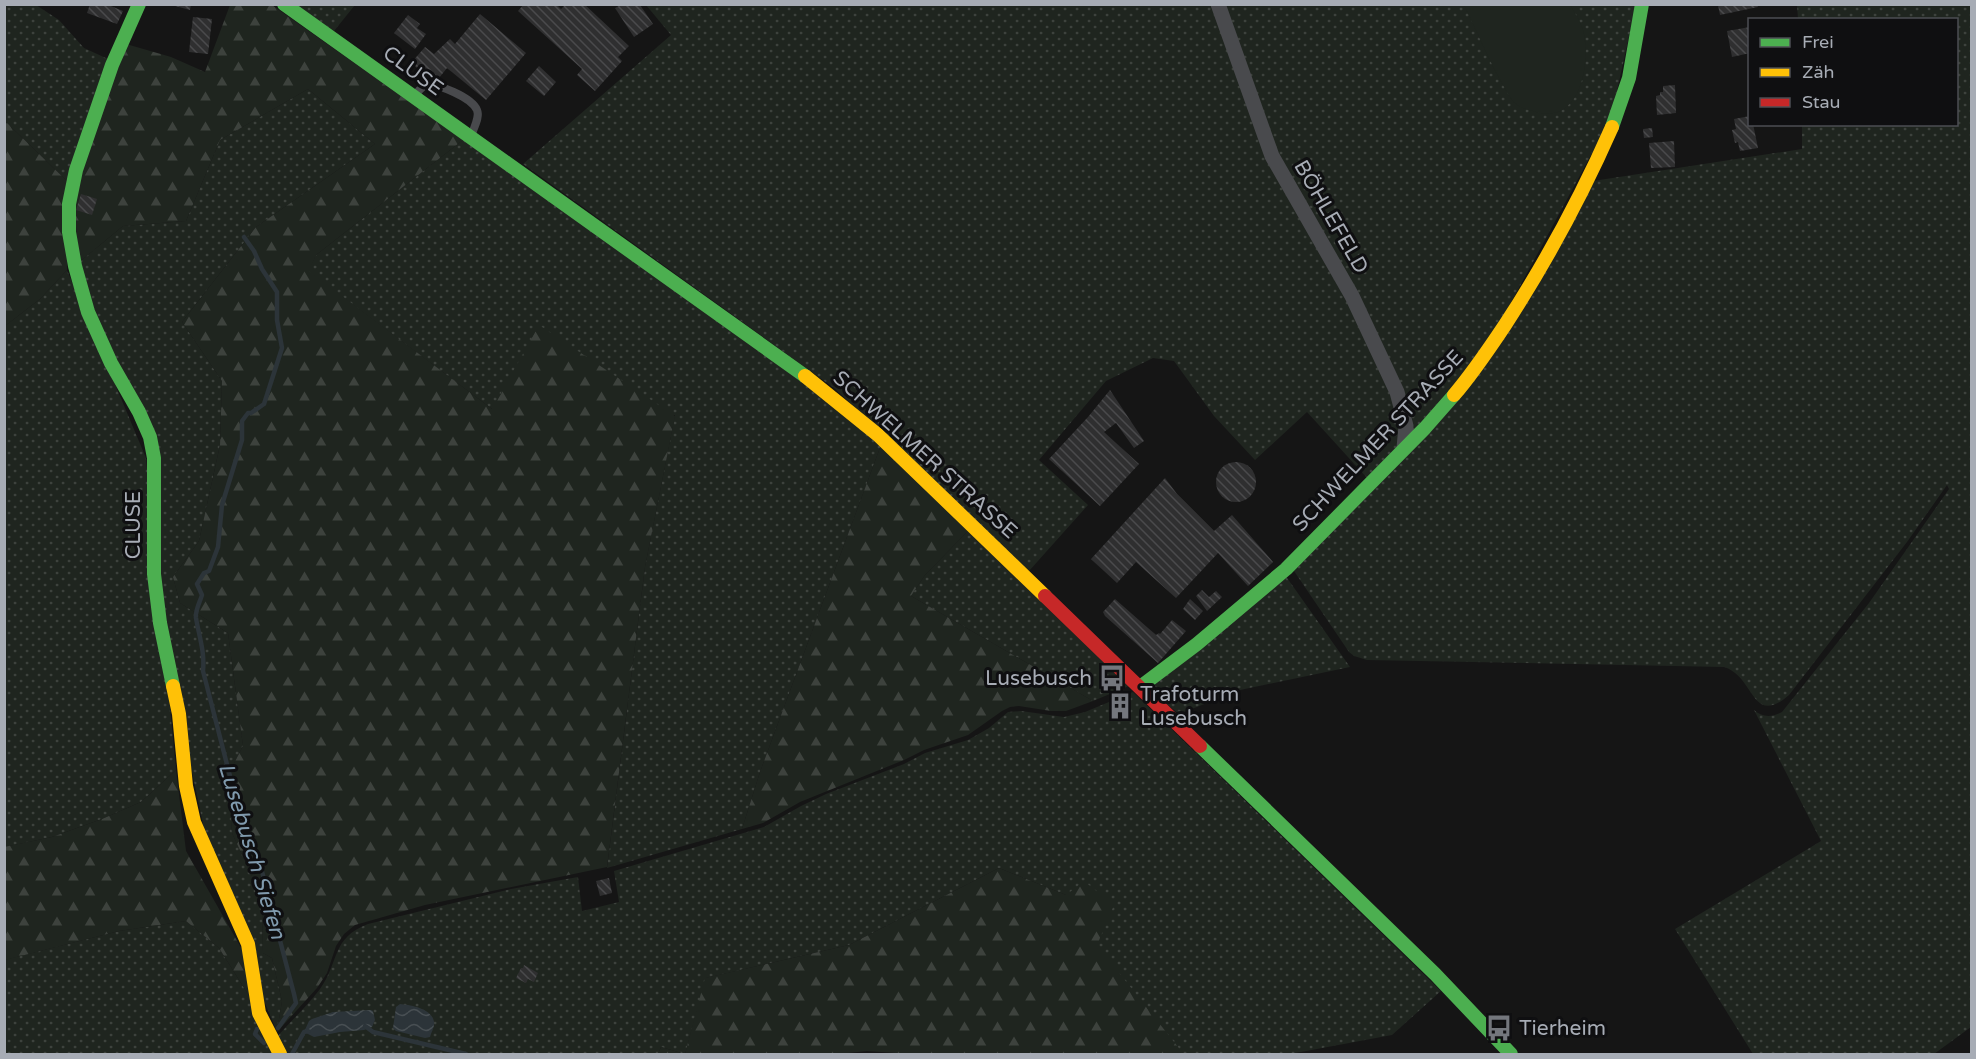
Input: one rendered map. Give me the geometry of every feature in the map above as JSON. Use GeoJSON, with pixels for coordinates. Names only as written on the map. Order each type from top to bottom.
{"type":"FeatureCollection","features":[{"type":"Feature","properties":{"kind":"street","name":"CLUSE"},"geometry":{"type":"LineString","coordinates":[[139,4],[112,65],[76,170],[69,204],[69,232],[75,266],[88,312],[111,363],[139,412],[150,437],[154,467],[154,574],[160,623],[179,714],[186,786],[194,822],[248,944],[259,1013],[280,1054]]}},
{"type":"Feature","properties":{"kind":"street","name":"CLUSE"},"geometry":{"type":"LineString","coordinates":[[284,4],[518,172]]}},
{"type":"Feature","properties":{"kind":"street","name":"BÖHLEFELD"},"geometry":{"type":"LineString","coordinates":[[1218,4],[1272,156],[1352,296],[1397,392],[1406,426],[1404,448]]}},
{"type":"Feature","properties":{"kind":"street","name":"SCHWELMER STRASSE"},"geometry":{"type":"LineString","coordinates":[[1140,687],[1197,644],[1286,569],[1459,390],[1491,348],[1524,296],[1587,183],[1614,121],[1629,78],[1642,4]]}},
{"type":"Feature","properties":{"kind":"street","name":"SCHWELMER STRASSE"},"geometry":{"type":"LineString","coordinates":[[518,172],[769,349],[828,393],[878,435],[1435,974],[1511,1054]]}},
{"type":"Feature","properties":{"kind":"lane"},"geometry":{"type":"LineString","coordinates":[[414,97],[421,87],[429,85],[450,90],[471,104],[477,110],[477,117],[470,138]]}},
{"type":"Feature","properties":{"kind":"green space"},"geometry":{"type":"Polygon","coordinates":[[[5,5],[36,5],[59,20],[84,48],[108,59],[68,182],[5,121],[5,5]]]}},
{"type":"Feature","properties":{"kind":"green space"},"geometry":{"type":"Polygon","coordinates":[[[230,5],[272,5],[463,140],[316,255],[309,271],[492,409],[539,325],[675,416],[645,567],[607,867],[425,905],[355,925],[344,934],[336,946],[327,973],[317,988],[277,1032],[282,1001],[272,958],[263,953],[262,898],[232,833],[228,775],[243,746],[228,633],[180,603],[173,577],[199,541],[220,445],[222,381],[182,322],[256,227],[375,144],[308,89],[220,140],[186,221],[123,226],[77,264],[75,186],[126,44],[171,57],[205,72],[230,5]]]}},
{"type":"Feature","properties":{"kind":"green space"},"geometry":{"type":"Polygon","coordinates":[[[296,5],[355,5],[334,31],[296,5]]]}},
{"type":"Feature","properties":{"kind":"green space"},"geometry":{"type":"Polygon","coordinates":[[[646,5],[1213,5],[1243,90],[1395,394],[1402,443],[1368,479],[1307,412],[1255,460],[1214,416],[1174,361],[1153,358],[1106,381],[1039,460],[1088,505],[1029,571],[834,388],[523,164],[671,35],[646,5]]]}},
{"type":"Feature","properties":{"kind":"green space"},"geometry":{"type":"Polygon","coordinates":[[[1218,5],[1636,5],[1611,118],[1488,345],[1408,437],[1408,424],[1284,177],[1218,5]]]}},
{"type":"Feature","properties":{"kind":"green space"},"geometry":{"type":"Polygon","coordinates":[[[1464,5],[1570,5],[1582,26],[1585,47],[1583,76],[1579,90],[1572,101],[1563,109],[1551,113],[1528,110],[1514,102],[1495,71],[1464,5]]]}},
{"type":"Feature","properties":{"kind":"green space"},"geometry":{"type":"Polygon","coordinates":[[[1797,5],[1971,5],[1971,1027],[1934,1054],[1753,1054],[1675,929],[1821,841],[1754,710],[1768,716],[1782,712],[1869,603],[1949,489],[1947,485],[1907,542],[1789,695],[1777,704],[1767,706],[1754,697],[1734,672],[1724,667],[1367,660],[1349,652],[1294,571],[1428,429],[1593,181],[1802,149],[1802,126],[1958,126],[1958,18],[1798,18],[1797,5]]]}},
{"type":"Feature","properties":{"kind":"green space"},"geometry":{"type":"Polygon","coordinates":[[[308,89],[375,144],[256,227],[182,322],[222,381],[220,445],[199,541],[173,577],[180,603],[228,633],[243,746],[228,775],[232,833],[262,898],[263,953],[272,958],[282,1001],[277,1032],[216,885],[161,626],[158,475],[77,264],[123,226],[186,221],[220,140],[308,89]]]}},
{"type":"Feature","properties":{"kind":"green space"},"geometry":{"type":"Polygon","coordinates":[[[5,121],[68,182],[67,270],[40,299],[5,326],[5,121]]]}},
{"type":"Feature","properties":{"kind":"green space"},"geometry":{"type":"Polygon","coordinates":[[[463,140],[764,352],[881,445],[760,772],[742,829],[607,868],[645,567],[675,415],[492,409],[308,271],[316,255],[463,140]]]}},
{"type":"Feature","properties":{"kind":"green space"},"geometry":{"type":"Polygon","coordinates":[[[67,270],[146,458],[176,770],[141,802],[52,837],[5,847],[5,326],[40,299],[67,270]]]}},
{"type":"Feature","properties":{"kind":"green space"},"geometry":{"type":"Polygon","coordinates":[[[881,445],[968,531],[925,575],[911,596],[1093,701],[1066,711],[1010,707],[968,735],[924,750],[800,802],[763,823],[742,829],[760,772],[881,445]]]}},
{"type":"Feature","properties":{"kind":"green space"},"geometry":{"type":"Polygon","coordinates":[[[968,531],[1129,686],[1093,701],[911,596],[925,575],[968,531]]]}},
{"type":"Feature","properties":{"kind":"green space"},"geometry":{"type":"Polygon","coordinates":[[[1285,575],[1350,667],[1240,690],[1179,714],[1146,687],[1285,575]]]}},
{"type":"Feature","properties":{"kind":"green space"},"geometry":{"type":"Polygon","coordinates":[[[1133,692],[1441,991],[1392,1035],[1290,1054],[1178,1054],[1181,1052],[1096,945],[1066,895],[999,868],[849,945],[706,978],[685,1054],[661,1047],[658,1054],[283,1054],[276,1038],[320,989],[342,943],[356,930],[368,924],[511,889],[578,877],[582,911],[619,902],[614,871],[764,827],[826,794],[904,764],[925,753],[968,740],[989,728],[1008,712],[1021,711],[1064,717],[1085,712],[1133,692]]]}},
{"type":"Feature","properties":{"kind":"green space"},"geometry":{"type":"Polygon","coordinates":[[[176,770],[186,851],[244,953],[251,999],[219,948],[186,921],[119,931],[5,960],[4,847],[52,837],[141,802],[176,770]]]}},
{"type":"Feature","properties":{"kind":"green space"},"geometry":{"type":"Polygon","coordinates":[[[999,868],[1066,895],[1084,881],[1114,905],[1097,945],[1182,1052],[1178,1054],[910,1054],[867,1051],[839,1054],[685,1054],[705,978],[849,945],[999,868]]]}},
{"type":"Feature","properties":{"kind":"green space"},"geometry":{"type":"Polygon","coordinates":[[[186,921],[219,948],[251,999],[277,1054],[5,1054],[4,960],[119,931],[186,921]]]}},
{"type":"Feature","properties":{"kind":"green space"},"geometry":{"type":"Polygon","coordinates":[[[661,1047],[685,1054],[658,1054],[661,1047]]]}},
{"type":"Feature","properties":{"kind":"water"},"geometry":{"type":"Polygon","coordinates":[[[400,1004],[420,1008],[429,1013],[434,1024],[430,1037],[425,1038],[396,1031],[393,1028],[396,1007],[400,1004]]]}},
{"type":"Feature","properties":{"kind":"water"},"geometry":{"type":"Polygon","coordinates":[[[371,1010],[375,1020],[372,1027],[364,1030],[314,1037],[304,1032],[309,1021],[333,1012],[371,1010]]]}},
{"type":"Feature","properties":{"kind":"building"},"geometry":{"type":"Polygon","coordinates":[[[90,4],[106,4],[123,11],[117,24],[87,13],[90,4]]]}},
{"type":"Feature","properties":{"kind":"building"},"geometry":{"type":"Polygon","coordinates":[[[168,4],[191,4],[190,10],[168,4]]]}},
{"type":"Feature","properties":{"kind":"building"},"geometry":{"type":"Polygon","coordinates":[[[524,4],[556,4],[561,9],[566,4],[584,4],[629,46],[618,57],[622,61],[595,91],[577,75],[582,69],[518,11],[524,4]]]}},
{"type":"Feature","properties":{"kind":"building"},"geometry":{"type":"Polygon","coordinates":[[[621,5],[640,5],[653,24],[634,37],[615,8],[621,5]]]}},
{"type":"Feature","properties":{"kind":"building"},"geometry":{"type":"Polygon","coordinates":[[[1718,5],[1757,5],[1758,7],[1720,15],[1718,5]]]}},
{"type":"Feature","properties":{"kind":"building"},"geometry":{"type":"Polygon","coordinates":[[[480,14],[526,53],[486,100],[447,68],[435,83],[411,63],[425,47],[434,54],[450,39],[455,44],[480,14]]]}},
{"type":"Feature","properties":{"kind":"building"},"geometry":{"type":"Polygon","coordinates":[[[408,15],[420,24],[417,28],[426,34],[415,49],[394,33],[408,15]]]}},
{"type":"Feature","properties":{"kind":"building"},"geometry":{"type":"Polygon","coordinates":[[[193,17],[212,19],[208,54],[189,52],[193,17]]]}},
{"type":"Feature","properties":{"kind":"building"},"geometry":{"type":"Polygon","coordinates":[[[1748,27],[1748,53],[1732,57],[1727,31],[1748,27]]]}},
{"type":"Feature","properties":{"kind":"building"},"geometry":{"type":"Polygon","coordinates":[[[539,66],[556,82],[544,96],[526,81],[539,66]]]}},
{"type":"Feature","properties":{"kind":"building"},"geometry":{"type":"Polygon","coordinates":[[[1675,85],[1676,113],[1657,115],[1656,96],[1663,92],[1663,86],[1675,85]]]}},
{"type":"Feature","properties":{"kind":"building"},"geometry":{"type":"Polygon","coordinates":[[[1748,116],[1748,126],[1753,126],[1758,148],[1740,151],[1738,142],[1735,143],[1732,130],[1736,129],[1734,119],[1748,116]]]}},
{"type":"Feature","properties":{"kind":"building"},"geometry":{"type":"Polygon","coordinates":[[[1652,128],[1653,137],[1644,138],[1643,129],[1652,128]]]}},
{"type":"Feature","properties":{"kind":"building"},"geometry":{"type":"Polygon","coordinates":[[[1674,141],[1675,167],[1651,168],[1649,143],[1674,141]]]}},
{"type":"Feature","properties":{"kind":"building"},"geometry":{"type":"Polygon","coordinates":[[[81,194],[97,199],[92,215],[76,210],[81,194]]]}},
{"type":"Feature","properties":{"kind":"building"},"geometry":{"type":"Polygon","coordinates":[[[1110,390],[1144,441],[1134,448],[1116,423],[1104,432],[1139,464],[1100,506],[1049,459],[1110,390]]]}},
{"type":"Feature","properties":{"kind":"building"},"geometry":{"type":"Polygon","coordinates":[[[1236,462],[1250,468],[1256,482],[1250,496],[1236,502],[1222,496],[1216,482],[1222,468],[1236,462]]]}},
{"type":"Feature","properties":{"kind":"building"},"geometry":{"type":"Polygon","coordinates":[[[1165,478],[1177,494],[1214,531],[1232,515],[1273,562],[1248,586],[1218,553],[1176,598],[1136,562],[1117,583],[1091,559],[1165,478]]]}},
{"type":"Feature","properties":{"kind":"building"},"geometry":{"type":"Polygon","coordinates":[[[1202,590],[1209,597],[1216,591],[1222,597],[1207,611],[1196,596],[1202,590]]]}},
{"type":"Feature","properties":{"kind":"building"},"geometry":{"type":"Polygon","coordinates":[[[1115,599],[1156,635],[1160,634],[1172,620],[1186,631],[1158,663],[1105,616],[1103,612],[1115,599]]]}},
{"type":"Feature","properties":{"kind":"building"},"geometry":{"type":"Polygon","coordinates":[[[1190,599],[1203,611],[1195,620],[1183,609],[1190,599]]]}},
{"type":"Feature","properties":{"kind":"building","name":"Trafoturm Lusebusch"},"geometry":{"type":"Polygon","coordinates":[[[1120,698],[1127,706],[1119,713],[1112,705],[1120,698]]]}},
{"type":"Feature","properties":{"kind":"building"},"geometry":{"type":"Polygon","coordinates":[[[609,878],[612,893],[600,896],[596,881],[609,878]]]}},
{"type":"Feature","properties":{"kind":"building"},"geometry":{"type":"Polygon","coordinates":[[[524,965],[538,973],[534,982],[528,979],[526,983],[516,978],[524,965]]]}},
{"type":"Feature","properties":{"kind":"waterway","name":"Lusebusch Siefen"},"geometry":{"type":"LineString","coordinates":[[244,237],[277,292],[277,320],[282,348],[264,404],[248,413],[242,421],[242,440],[222,505],[218,547],[209,571],[204,573],[197,584],[202,595],[196,618],[203,671],[231,780],[234,804],[248,842],[259,860],[296,1003],[278,1028]]}},
{"type":"Feature","properties":{"kind":"waterway"},"geometry":{"type":"LineString","coordinates":[[365,1026],[373,1032],[466,1054]]}},
{"type":"Feature","properties":{"kind":"waterway","name":"Lusebusch Siefen"},"geometry":{"type":"LineString","coordinates":[[257,1029],[255,1034],[264,1043]]}},
{"type":"Feature","properties":{"kind":"waterway"},"geometry":{"type":"LineString","coordinates":[[292,1054],[304,1032],[308,1031]]}},
{"type":"Feature","properties":{"kind":"traffic: fast"},"geometry":{"type":"LineString","coordinates":[[139,4],[112,65],[76,170],[69,204],[69,232],[75,266],[88,312],[111,363],[139,412],[150,437],[154,458],[154,574],[160,623],[173,686]]}},
{"type":"Feature","properties":{"kind":"traffic: fast"},"geometry":{"type":"LineString","coordinates":[[284,4],[805,376]]}},
{"type":"Feature","properties":{"kind":"traffic: fast"},"geometry":{"type":"LineString","coordinates":[[1612,127],[1629,78],[1642,4]]}},
{"type":"Feature","properties":{"kind":"traffic: fast"},"geometry":{"type":"LineString","coordinates":[[1140,687],[1197,644],[1286,569],[1425,428],[1454,395]]}},
{"type":"Feature","properties":{"kind":"traffic: fast"},"geometry":{"type":"LineString","coordinates":[[1200,746],[1435,974],[1511,1054]]}},
{"type":"Feature","properties":{"kind":"traffic: slow"},"geometry":{"type":"LineString","coordinates":[[1454,395],[1487,352],[1535,277],[1576,203],[1612,127]]}},
{"type":"Feature","properties":{"kind":"traffic: slow"},"geometry":{"type":"LineString","coordinates":[[805,376],[878,435],[1045,596]]}},
{"type":"Feature","properties":{"kind":"traffic: slow"},"geometry":{"type":"LineString","coordinates":[[173,686],[179,714],[186,786],[194,822],[248,944],[259,1013],[280,1054]]}},
{"type":"Feature","properties":{"kind":"traffic: jam"},"geometry":{"type":"LineString","coordinates":[[1045,596],[1200,746]]}},
{"type":"Feature","properties":{"kind":"place","name":"Lusebusch"},"geometry":{"type":"Point","coordinates":[1112,678]}},
{"type":"Feature","properties":{"kind":"place","name":"Trafoturm Lusebusch"},"geometry":{"type":"Point","coordinates":[1120,706]}},
{"type":"Feature","properties":{"kind":"place","name":"Tierheim"},"geometry":{"type":"Point","coordinates":[1499,1028]}}]}
